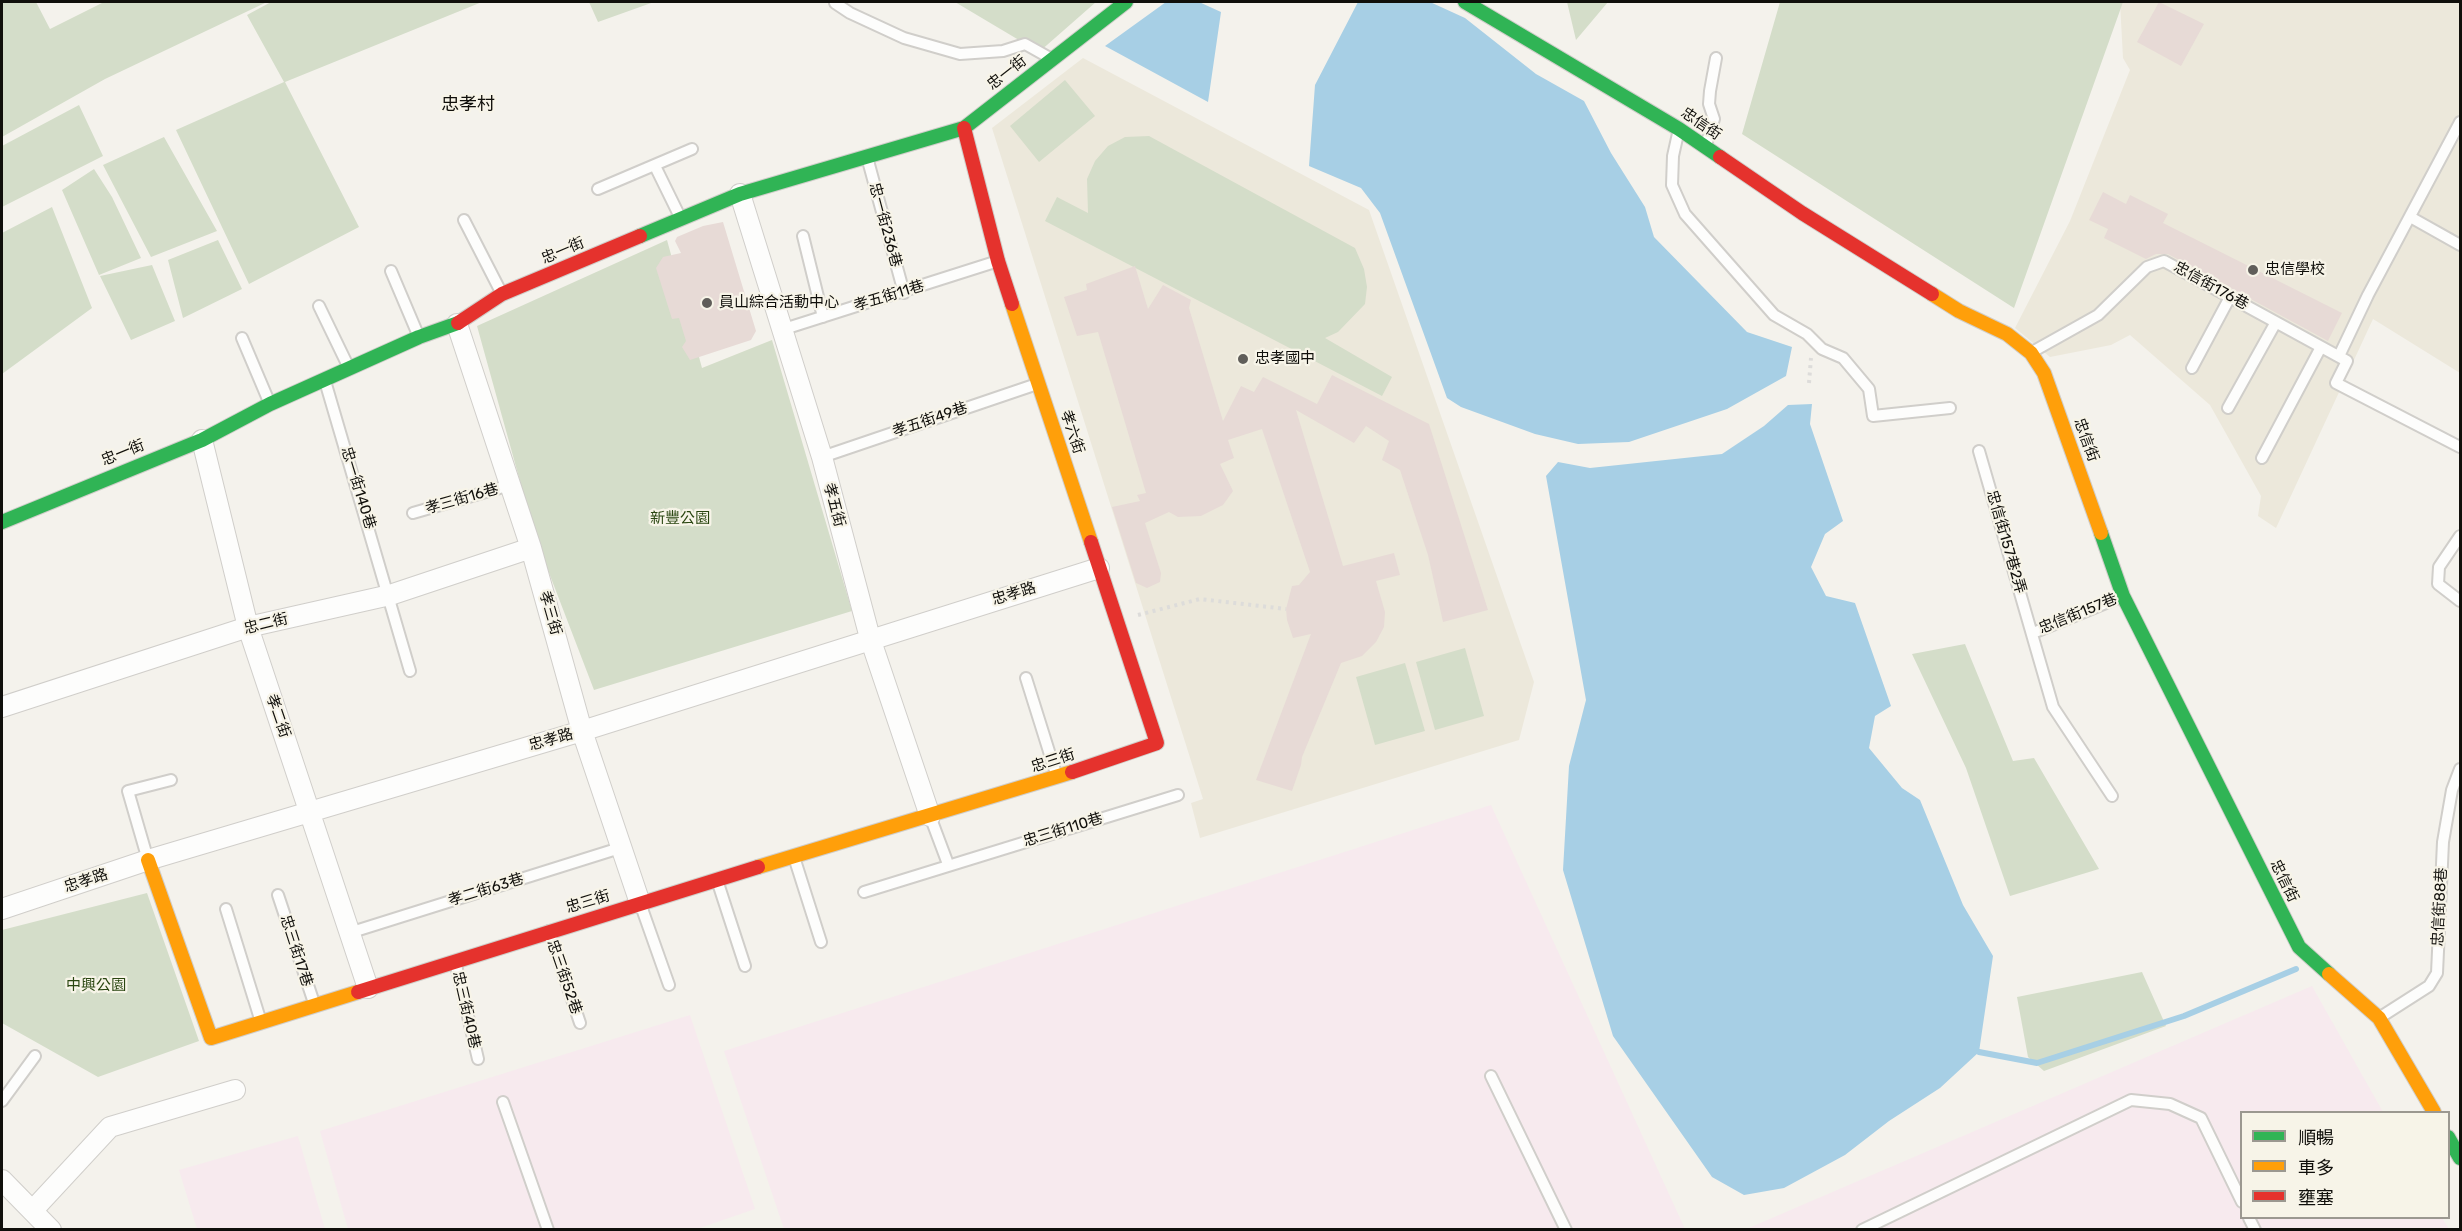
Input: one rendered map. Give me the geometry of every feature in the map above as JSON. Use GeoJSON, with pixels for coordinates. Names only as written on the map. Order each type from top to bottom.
{"type":"FeatureCollection","features":[{"type":"Feature","properties":{"kind":"street","name":"忠一街"},"geometry":{"type":"LineString","coordinates":[[2,522],[202,440],[270,404],[325,381],[349,368],[419,337],[457,324],[502,294],[740,194],[964,128],[1126,2]]}},
{"type":"Feature","properties":{"kind":"street","name":"忠信街"},"geometry":{"type":"LineString","coordinates":[[1465,2],[1679,129],[1802,213],[1959,311],[2007,334],[2031,352],[2044,373],[2123,596],[2299,947],[2379,1018],[2433,1111]]}},
{"type":"Feature","properties":{"kind":"street","name":"孝六街"},"geometry":{"type":"LineString","coordinates":[[964,128],[998,261],[1157,743]]}},
{"type":"Feature","properties":{"kind":"street","name":"孝五街"},"geometry":{"type":"LineString","coordinates":[[740,194],[822,457],[870,638],[930,816]]}},
{"type":"Feature","properties":{"kind":"street","name":"孝三街"},"geometry":{"type":"LineString","coordinates":[[457,324],[531,548],[582,731],[640,903]]}},
{"type":"Feature","properties":{"kind":"street","name":"孝二街"},"geometry":{"type":"LineString","coordinates":[[202,440],[248,627],[368,988]]}},
{"type":"Feature","properties":{"kind":"street","name":"忠二街"},"geometry":{"type":"LineString","coordinates":[[2,707],[248,627],[390,595],[531,548]]}},
{"type":"Feature","properties":{"kind":"street","name":"忠孝路"},"geometry":{"type":"LineString","coordinates":[[2,909],[148,860],[582,731],[870,638],[1100,568]]}},
{"type":"Feature","properties":{"kind":"street","name":"忠三街"},"geometry":{"type":"LineString","coordinates":[[148,860],[210,1038],[549,931],[1058,777],[1157,743]]}},
{"type":"Feature","properties":{"kind":"street"},"geometry":{"type":"LineString","coordinates":[[33,1210],[110,1127],[235,1089]]}},
{"type":"Feature","properties":{"kind":"street"},"geometry":{"type":"LineString","coordinates":[[2450,1140],[2460,1158]]}},
{"type":"Feature","properties":{"kind":"street"},"geometry":{"type":"LineString","coordinates":[[2,1180],[51,1230]]}},
{"type":"Feature","properties":{"kind":"lane"},"geometry":{"type":"LineString","coordinates":[[850,13],[856,2]]}},
{"type":"Feature","properties":{"kind":"lane"},"geometry":{"type":"LineString","coordinates":[[835,3],[850,13],[904,38],[960,54],[1003,51],[1025,45],[1052,59]]}},
{"type":"Feature","properties":{"kind":"lane"},"geometry":{"type":"LineString","coordinates":[[1705,147],[1714,119],[1709,104],[1716,58]]}},
{"type":"Feature","properties":{"kind":"lane"},"geometry":{"type":"LineString","coordinates":[[2460,122],[2412,218],[2368,295],[2339,357],[2347,361],[2336,383],[2460,447]]}},
{"type":"Feature","properties":{"kind":"lane"},"geometry":{"type":"LineString","coordinates":[[1679,129],[1673,156],[1672,185],[1685,214],[1774,315],[1808,334],[1822,349],[1843,358],[1869,389],[1873,416],[1950,408]]}},
{"type":"Feature","properties":{"kind":"lane"},"geometry":{"type":"LineString","coordinates":[[598,189],[692,149]]}},
{"type":"Feature","properties":{"kind":"lane","name":"忠一街236巷"},"geometry":{"type":"LineString","coordinates":[[867,157],[904,292]]}},
{"type":"Feature","properties":{"kind":"lane"},"geometry":{"type":"LineString","coordinates":[[655,166],[681,219]]}},
{"type":"Feature","properties":{"kind":"lane"},"geometry":{"type":"LineString","coordinates":[[2412,218],[2460,245]]}},
{"type":"Feature","properties":{"kind":"lane"},"geometry":{"type":"LineString","coordinates":[[464,220],[502,294]]}},
{"type":"Feature","properties":{"kind":"lane"},"geometry":{"type":"LineString","coordinates":[[803,237],[823,317]]}},
{"type":"Feature","properties":{"kind":"lane","name":"孝五街11巷"},"geometry":{"type":"LineString","coordinates":[[781,330],[998,261]]}},
{"type":"Feature","properties":{"kind":"lane","name":"忠信街176巷"},"geometry":{"type":"LineString","coordinates":[[2031,352],[2098,315],[2147,267],[2164,261],[2339,357]]}},
{"type":"Feature","properties":{"kind":"lane"},"geometry":{"type":"LineString","coordinates":[[391,271],[419,337]]}},
{"type":"Feature","properties":{"kind":"lane"},"geometry":{"type":"LineString","coordinates":[[2192,368],[2230,297]]}},
{"type":"Feature","properties":{"kind":"lane"},"geometry":{"type":"LineString","coordinates":[[319,306],[349,368]]}},
{"type":"Feature","properties":{"kind":"lane"},"geometry":{"type":"LineString","coordinates":[[2228,408],[2276,322]]}},
{"type":"Feature","properties":{"kind":"lane"},"geometry":{"type":"LineString","coordinates":[[242,338],[270,404]]}},
{"type":"Feature","properties":{"kind":"lane"},"geometry":{"type":"LineString","coordinates":[[2262,458],[2321,347]]}},
{"type":"Feature","properties":{"kind":"lane","name":"忠一街140巷"},"geometry":{"type":"LineString","coordinates":[[325,381],[390,595],[410,671]]}},
{"type":"Feature","properties":{"kind":"lane","name":"孝五街49巷"},"geometry":{"type":"LineString","coordinates":[[822,457],[1038,384]]}},
{"type":"Feature","properties":{"kind":"lane","name":"忠信街157巷2弄"},"geometry":{"type":"LineString","coordinates":[[1979,451],[2053,708],[2112,796]]}},
{"type":"Feature","properties":{"kind":"lane","name":"孝三街16巷"},"geometry":{"type":"LineString","coordinates":[[413,513],[510,486]]}},
{"type":"Feature","properties":{"kind":"lane"},"geometry":{"type":"LineString","coordinates":[[2460,536],[2439,567],[2438,584],[2460,601]]}},
{"type":"Feature","properties":{"kind":"lane","name":"忠信街157巷"},"geometry":{"type":"LineString","coordinates":[[2032,633],[2123,596]]}},
{"type":"Feature","properties":{"kind":"lane"},"geometry":{"type":"LineString","coordinates":[[1026,678],[1058,777]]}},
{"type":"Feature","properties":{"kind":"lane","name":"忠信街88巷"},"geometry":{"type":"LineString","coordinates":[[2379,1018],[2429,986],[2437,973],[2443,842],[2452,790],[2460,769]]}},
{"type":"Feature","properties":{"kind":"lane"},"geometry":{"type":"LineString","coordinates":[[148,860],[128,791],[171,780]]}},
{"type":"Feature","properties":{"kind":"lane","name":"忠三街110巷"},"geometry":{"type":"LineString","coordinates":[[864,892],[948,864],[1178,795]]}},
{"type":"Feature","properties":{"kind":"lane"},"geometry":{"type":"LineString","coordinates":[[930,816],[948,864]]}},
{"type":"Feature","properties":{"kind":"lane","name":"孝二街63巷"},"geometry":{"type":"LineString","coordinates":[[349,933],[623,847]]}},
{"type":"Feature","properties":{"kind":"lane"},"geometry":{"type":"LineString","coordinates":[[794,856],[821,942]]}},
{"type":"Feature","properties":{"kind":"lane"},"geometry":{"type":"LineString","coordinates":[[717,880],[745,966]]}},
{"type":"Feature","properties":{"kind":"lane","name":"忠三街17巷"},"geometry":{"type":"LineString","coordinates":[[278,896],[315,1006]]}},
{"type":"Feature","properties":{"kind":"lane"},"geometry":{"type":"LineString","coordinates":[[640,903],[669,985]]}},
{"type":"Feature","properties":{"kind":"lane"},"geometry":{"type":"LineString","coordinates":[[226,909],[261,1022]]}},
{"type":"Feature","properties":{"kind":"lane","name":"忠三街52巷"},"geometry":{"type":"LineString","coordinates":[[549,931],[580,1023]]}},
{"type":"Feature","properties":{"kind":"lane","name":"忠三街40巷"},"geometry":{"type":"LineString","coordinates":[[455,961],[478,1059]]}},
{"type":"Feature","properties":{"kind":"lane"},"geometry":{"type":"LineString","coordinates":[[2,1101],[35,1056]]}},
{"type":"Feature","properties":{"kind":"lane"},"geometry":{"type":"LineString","coordinates":[[1491,1076],[1566,1230]]}},
{"type":"Feature","properties":{"kind":"lane"},"geometry":{"type":"LineString","coordinates":[[1862,1230],[2131,1100],[2170,1104],[2201,1118],[2240,1200]]}},
{"type":"Feature","properties":{"kind":"lane"},"geometry":{"type":"LineString","coordinates":[[503,1102],[548,1230]]}},
{"type":"Feature","properties":{"kind":"path"},"geometry":{"type":"LineString","coordinates":[[1117,620],[1200,598],[1286,609]]}},
{"type":"Feature","properties":{"kind":"shaded area","name":"忠信學校"},"geometry":{"type":"Polygon","coordinates":[[[2120,2],[2460,2],[2460,373],[2373,319],[2276,528],[2258,516],[2261,496],[2210,405],[2130,335],[2111,345],[2050,357],[2015,328],[2070,221],[2130,70],[2123,58],[2120,2]]]}},
{"type":"Feature","properties":{"kind":"shaded area","name":"忠孝國中"},"geometry":{"type":"Polygon","coordinates":[[[1083,58],[1369,210],[1534,682],[1519,740],[1200,838],[1191,803],[1203,799],[992,128],[1083,58]]]}},
{"type":"Feature","properties":{"kind":"shaded area"},"geometry":{"type":"Polygon","coordinates":[[[1491,805],[1685,1229],[784,1229],[724,1051],[1491,805]]]}},
{"type":"Feature","properties":{"kind":"shaded area"},"geometry":{"type":"Polygon","coordinates":[[[2312,986],[2382,1111],[2240,1111],[2240,1219],[2443,1219],[2449,1229],[1744,1230],[2312,986]]]}},
{"type":"Feature","properties":{"kind":"shaded area"},"geometry":{"type":"Polygon","coordinates":[[[690,1015],[755,1209],[697,1229],[348,1229],[320,1131],[690,1015]]]}},
{"type":"Feature","properties":{"kind":"shaded area"},"geometry":{"type":"Polygon","coordinates":[[[298,1136],[325,1229],[197,1229],[179,1170],[298,1136]]]}},
{"type":"Feature","properties":{"kind":"green space"},"geometry":{"type":"Polygon","coordinates":[[[2,2],[36,2],[50,29],[104,2],[267,2],[105,79],[2,137],[2,2]]]}},
{"type":"Feature","properties":{"kind":"green space"},"geometry":{"type":"Polygon","coordinates":[[[271,2],[482,2],[285,82],[359,227],[249,284],[176,130],[284,82],[247,15],[271,2]]]}},
{"type":"Feature","properties":{"kind":"green space"},"geometry":{"type":"Polygon","coordinates":[[[589,2],[654,2],[598,22],[589,2]]]}},
{"type":"Feature","properties":{"kind":"green space"},"geometry":{"type":"Polygon","coordinates":[[[955,2],[1096,2],[1039,52],[955,2]]]}},
{"type":"Feature","properties":{"kind":"green space"},"geometry":{"type":"Polygon","coordinates":[[[1567,2],[1608,2],[1576,40],[1567,2]]]}},
{"type":"Feature","properties":{"kind":"green space"},"geometry":{"type":"Polygon","coordinates":[[[1780,2],[2123,2],[2014,308],[1742,134],[1780,2]]]}},
{"type":"Feature","properties":{"kind":"green space"},"geometry":{"type":"Polygon","coordinates":[[[1065,80],[1095,116],[1039,162],[1010,126],[1065,80]]]}},
{"type":"Feature","properties":{"kind":"green space"},"geometry":{"type":"Polygon","coordinates":[[[79,105],[103,156],[2,207],[2,146],[79,105]]]}},
{"type":"Feature","properties":{"kind":"green space"},"geometry":{"type":"Polygon","coordinates":[[[1149,136],[1355,248],[1364,269],[1367,287],[1365,304],[1338,332],[1325,338],[1392,377],[1382,396],[1045,221],[1057,197],[1088,213],[1087,179],[1095,161],[1108,146],[1125,137],[1149,136]]]}},
{"type":"Feature","properties":{"kind":"green space"},"geometry":{"type":"Polygon","coordinates":[[[164,137],[217,231],[151,257],[103,165],[164,137]]]}},
{"type":"Feature","properties":{"kind":"green space"},"geometry":{"type":"Polygon","coordinates":[[[94,169],[112,197],[141,258],[99,275],[62,190],[94,169]]]}},
{"type":"Feature","properties":{"kind":"green space"},"geometry":{"type":"Polygon","coordinates":[[[52,207],[92,308],[2,374],[2,233],[52,207]]]}},
{"type":"Feature","properties":{"kind":"green space"},"geometry":{"type":"Polygon","coordinates":[[[218,240],[242,289],[183,318],[168,260],[218,240]]]}},
{"type":"Feature","properties":{"kind":"green space","name":"新豐公園"},"geometry":{"type":"Polygon","coordinates":[[[667,240],[702,368],[772,340],[852,611],[594,690],[536,539],[477,326],[667,240]]]}},
{"type":"Feature","properties":{"kind":"green space"},"geometry":{"type":"Polygon","coordinates":[[[152,265],[175,321],[131,340],[100,276],[152,265]]]}},
{"type":"Feature","properties":{"kind":"green space"},"geometry":{"type":"Polygon","coordinates":[[[1965,644],[2013,761],[2034,758],[2099,869],[2010,896],[1966,768],[1912,654],[1965,644]]]}},
{"type":"Feature","properties":{"kind":"green space"},"geometry":{"type":"Polygon","coordinates":[[[1465,648],[1484,716],[1435,730],[1416,662],[1465,648]]]}},
{"type":"Feature","properties":{"kind":"green space"},"geometry":{"type":"Polygon","coordinates":[[[1405,663],[1425,731],[1375,745],[1356,677],[1405,663]]]}},
{"type":"Feature","properties":{"kind":"green space","name":"中興公園"},"geometry":{"type":"Polygon","coordinates":[[[147,893],[199,1041],[98,1077],[2,1023],[2,930],[147,893]]]}},
{"type":"Feature","properties":{"kind":"green space"},"geometry":{"type":"Polygon","coordinates":[[[2142,972],[2166,1026],[2044,1071],[2028,1057],[2017,997],[2142,972]]]}},
{"type":"Feature","properties":{"kind":"water"},"geometry":{"type":"Polygon","coordinates":[[[1166,2],[1199,2],[1221,12],[1208,102],[1105,46],[1166,2]]]}},
{"type":"Feature","properties":{"kind":"water"},"geometry":{"type":"Polygon","coordinates":[[[1358,2],[1430,2],[1465,18],[1536,74],[1584,101],[1611,153],[1645,207],[1654,237],[1747,332],[1792,347],[1786,376],[1727,409],[1629,442],[1578,444],[1535,434],[1461,407],[1447,398],[1380,213],[1361,188],[1309,166],[1315,85],[1358,2]]]}},
{"type":"Feature","properties":{"kind":"water"},"geometry":{"type":"Polygon","coordinates":[[[1812,404],[1810,424],[1843,521],[1825,534],[1811,567],[1826,596],[1855,603],[1891,706],[1875,716],[1869,748],[1902,788],[1920,800],[1963,905],[1993,956],[1979,1052],[1940,1088],[1889,1121],[1845,1155],[1784,1188],[1744,1195],[1712,1177],[1613,1036],[1563,870],[1569,766],[1586,700],[1546,476],[1558,462],[1590,468],[1722,454],[1764,426],[1788,405],[1812,404]]]}},
{"type":"Feature","properties":{"kind":"building"},"geometry":{"type":"Polygon","coordinates":[[[2159,2],[2204,24],[2181,66],[2137,42],[2159,2]]]}},
{"type":"Feature","properties":{"kind":"building"},"geometry":{"type":"Polygon","coordinates":[[[2103,192],[2126,204],[2130,195],[2168,214],[2163,223],[2342,313],[2328,341],[2168,254],[2156,254],[2146,259],[2104,238],[2108,229],[2089,220],[2103,192]]]}},
{"type":"Feature","properties":{"kind":"building","name":"員山綜合活動中心"},"geometry":{"type":"Polygon","coordinates":[[[723,222],[756,331],[751,340],[690,360],[682,347],[686,341],[679,318],[672,319],[656,268],[663,257],[681,253],[675,241],[677,237],[703,226],[723,222]]]}},
{"type":"Feature","properties":{"kind":"building"},"geometry":{"type":"Polygon","coordinates":[[[1135,266],[1148,309],[1163,285],[1191,300],[1189,308],[1223,421],[1241,386],[1254,392],[1263,377],[1317,404],[1332,375],[1429,424],[1488,610],[1443,622],[1428,555],[1400,470],[1382,460],[1389,441],[1366,426],[1354,443],[1296,410],[1343,566],[1394,553],[1400,575],[1376,581],[1385,612],[1384,627],[1376,642],[1362,656],[1341,663],[1302,757],[1292,791],[1256,780],[1311,634],[1293,638],[1286,609],[1292,586],[1299,585],[1310,572],[1262,429],[1228,440],[1234,458],[1220,464],[1233,491],[1223,505],[1201,516],[1178,517],[1169,512],[1145,523],[1161,573],[1160,582],[1147,588],[1136,583],[1112,507],[1140,501],[1137,495],[1146,493],[1098,332],[1077,336],[1064,297],[1087,290],[1086,284],[1135,266]]]}},
{"type":"Feature","properties":{"kind":"waterway"},"geometry":{"type":"LineString","coordinates":[[1979,1052],[2037,1063],[2184,1016],[2296,969]]}},
{"type":"Feature","properties":{"kind":"traffic: fast"},"geometry":{"type":"LineString","coordinates":[[640,236],[740,194],[964,128],[1126,2]]}},
{"type":"Feature","properties":{"kind":"traffic: fast"},"geometry":{"type":"LineString","coordinates":[[1465,2],[1679,129],[1720,157]]}},
{"type":"Feature","properties":{"kind":"traffic: fast"},"geometry":{"type":"LineString","coordinates":[[2,522],[202,440],[270,404],[419,337],[458,323]]}},
{"type":"Feature","properties":{"kind":"traffic: fast"},"geometry":{"type":"LineString","coordinates":[[2101,533],[2123,596],[2299,947],[2329,974]]}},
{"type":"Feature","properties":{"kind":"traffic: fast"},"geometry":{"type":"LineString","coordinates":[[2450,1140],[2460,1158]]}},
{"type":"Feature","properties":{"kind":"traffic: slow"},"geometry":{"type":"LineString","coordinates":[[1932,294],[1959,311],[2007,334],[2031,353],[2044,373],[2101,533]]}},
{"type":"Feature","properties":{"kind":"traffic: slow"},"geometry":{"type":"LineString","coordinates":[[1012,304],[1091,542]]}},
{"type":"Feature","properties":{"kind":"traffic: slow"},"geometry":{"type":"LineString","coordinates":[[758,867],[1072,772]]}},
{"type":"Feature","properties":{"kind":"traffic: slow"},"geometry":{"type":"LineString","coordinates":[[148,860],[211,1038],[358,992]]}},
{"type":"Feature","properties":{"kind":"traffic: slow"},"geometry":{"type":"LineString","coordinates":[[2329,974],[2379,1018],[2433,1111]]}},
{"type":"Feature","properties":{"kind":"traffic: jam"},"geometry":{"type":"LineString","coordinates":[[964,128],[998,261],[1012,304]]}},
{"type":"Feature","properties":{"kind":"traffic: jam"},"geometry":{"type":"LineString","coordinates":[[1720,157],[1802,213],[1932,294]]}},
{"type":"Feature","properties":{"kind":"traffic: jam"},"geometry":{"type":"LineString","coordinates":[[458,323],[502,294],[640,236]]}},
{"type":"Feature","properties":{"kind":"traffic: jam"},"geometry":{"type":"LineString","coordinates":[[1072,772],[1157,743],[1091,542]]}},
{"type":"Feature","properties":{"kind":"traffic: jam"},"geometry":{"type":"LineString","coordinates":[[358,992],[758,867]]}},
{"type":"Feature","properties":{"kind":"place","name":"忠信學校"},"geometry":{"type":"Point","coordinates":[2253,270]}},
{"type":"Feature","properties":{"kind":"place","name":"員山綜合活動中心"},"geometry":{"type":"Point","coordinates":[707,303]}},
{"type":"Feature","properties":{"kind":"place","name":"忠孝國中"},"geometry":{"type":"Point","coordinates":[1243,359]}},
{"type":"Feature","properties":{"kind":"district","name":"忠孝村"},"geometry":{"type":"Point","coordinates":[468,105]}}]}
